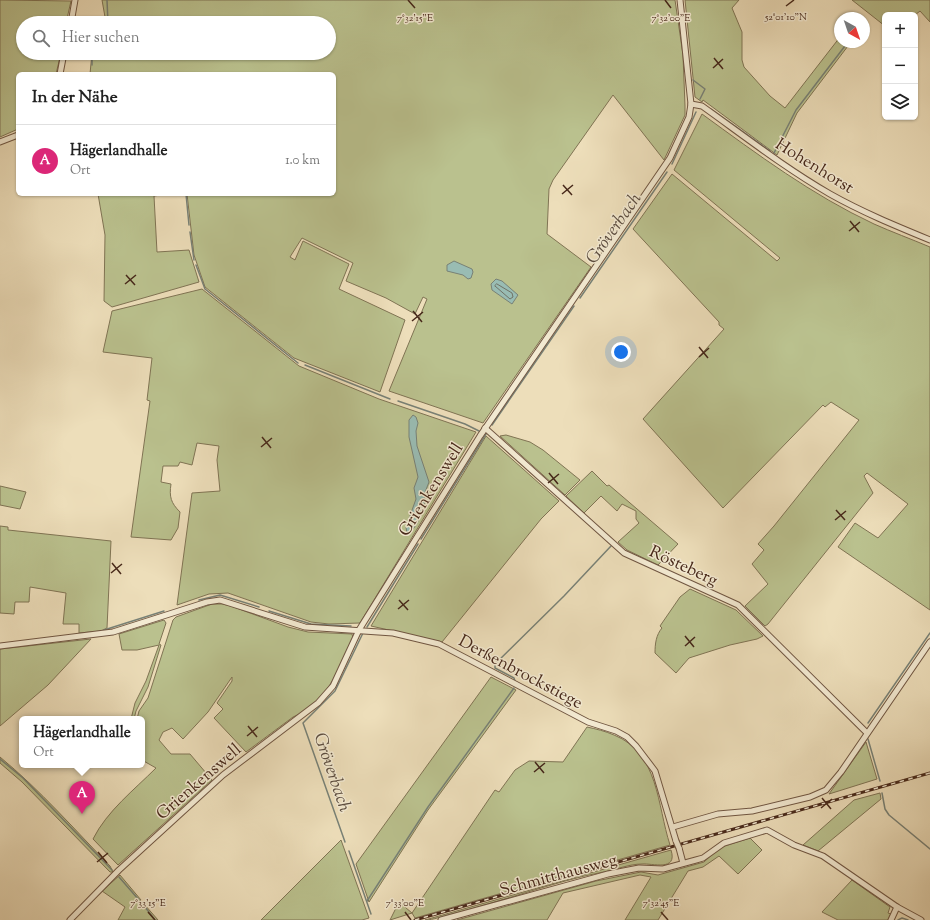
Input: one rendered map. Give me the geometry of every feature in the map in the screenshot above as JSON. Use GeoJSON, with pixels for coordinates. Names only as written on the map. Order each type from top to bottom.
{"type":"FeatureCollection","features":[{"type":"Feature","properties":{"kind":"street"},"geometry":{"type":"LineString","coordinates":[[73,16],[76,0]]}},
{"type":"Feature","properties":{"kind":"street","name":"Grienkenswell"},"geometry":{"type":"LineString","coordinates":[[70,920],[113,876],[223,775],[324,698],[336,681],[359,630],[485,428],[664,169],[689,117],[691,104],[680,0]]}},
{"type":"Feature","properties":{"kind":"street"},"geometry":{"type":"LineString","coordinates":[[60,72],[63,60]]}},
{"type":"Feature","properties":{"kind":"street","name":"Hohenhorst"},"geometry":{"type":"LineString","coordinates":[[691,104],[702,106],[779,162],[830,194],[882,220],[930,240]]}},
{"type":"Feature","properties":{"kind":"street"},"geometry":{"type":"LineString","coordinates":[[0,142],[16,136]]}},
{"type":"Feature","properties":{"kind":"street","name":"Rösteberg"},"geometry":{"type":"LineString","coordinates":[[485,428],[624,552],[738,606],[867,733]]}},
{"type":"Feature","properties":{"kind":"street","name":"Derßenbrockstiege"},"geometry":{"type":"LineString","coordinates":[[0,646],[113,632],[216,600],[226,601],[305,627],[327,630],[359,630],[393,633],[439,644],[588,722],[616,731],[627,737],[645,755],[655,771],[683,863]]}},
{"type":"Feature","properties":{"kind":"street"},"geometry":{"type":"LineString","coordinates":[[673,827],[718,814],[752,811],[810,797],[822,792],[832,783],[930,642]]}},
{"type":"Feature","properties":{"kind":"street"},"geometry":{"type":"LineString","coordinates":[[683,863],[703,858],[724,843],[762,830],[770,830],[794,845],[823,856],[897,906],[921,920]]}},
{"type":"Feature","properties":{"kind":"street","name":"Schmitthausweg"},"geometry":{"type":"LineString","coordinates":[[441,920],[608,874],[639,868],[660,870],[683,863]]}},
{"type":"Feature","properties":{"kind":"street"},"geometry":{"type":"LineString","coordinates":[[891,920],[897,906]]}},
{"type":"Feature","properties":{"kind":"green space"},"geometry":{"type":"Polygon","coordinates":[[[0,0],[71,1],[68,16],[16,16],[16,60],[59,60],[56,72],[16,72],[16,130],[0,137],[0,0]]]}},
{"type":"Feature","properties":{"kind":"green space"},"geometry":{"type":"Polygon","coordinates":[[[102,0],[675,0],[683,55],[685,115],[664,160],[613,95],[553,180],[549,189],[547,234],[591,267],[483,423],[389,391],[427,299],[423,297],[415,314],[386,298],[346,281],[353,263],[302,238],[290,257],[295,260],[303,241],[349,264],[339,289],[405,320],[380,392],[294,358],[205,287],[194,255],[187,196],[336,196],[336,72],[90,72],[91,60],[336,60],[336,16],[105,16],[102,0]]]}},
{"type":"Feature","properties":{"kind":"green space"},"geometry":{"type":"Polygon","coordinates":[[[685,0],[739,0],[732,8],[742,32],[742,60],[744,67],[770,96],[785,108],[834,45],[834,48],[846,48],[797,113],[777,155],[703,100],[702,102],[695,97],[685,0]]]}},
{"type":"Feature","properties":{"kind":"green space"},"geometry":{"type":"Polygon","coordinates":[[[852,0],[930,0],[930,22],[920,11],[918,13],[882,12],[882,24],[870,14],[870,12],[867,12],[852,0]]]}},
{"type":"Feature","properties":{"kind":"green space"},"geometry":{"type":"Polygon","coordinates":[[[702,114],[785,173],[851,213],[930,247],[930,610],[838,547],[855,523],[878,538],[908,504],[867,473],[864,476],[873,493],[768,624],[765,626],[745,606],[768,584],[752,564],[764,550],[758,544],[859,420],[831,402],[825,407],[823,405],[723,508],[643,419],[724,329],[633,229],[672,174],[777,261],[780,258],[674,170],[702,114]]]}},
{"type":"Feature","properties":{"kind":"green space"},"geometry":{"type":"Polygon","coordinates":[[[98,196],[154,196],[157,252],[189,250],[199,282],[112,307],[104,301],[105,235],[98,196]]]}},
{"type":"Feature","properties":{"kind":"green space"},"geometry":{"type":"Polygon","coordinates":[[[202,289],[299,366],[379,399],[476,432],[360,623],[329,624],[311,622],[228,593],[209,594],[177,605],[192,493],[220,491],[217,460],[219,446],[197,443],[192,465],[180,462],[178,466],[163,466],[161,482],[171,484],[171,500],[180,512],[178,528],[171,540],[131,537],[150,401],[147,400],[152,358],[103,352],[112,311],[202,289]]]}},
{"type":"Feature","properties":{"kind":"green space"},"geometry":{"type":"Polygon","coordinates":[[[506,435],[530,442],[543,450],[580,480],[565,495],[500,436],[506,435]]]}},
{"type":"Feature","properties":{"kind":"green space"},"geometry":{"type":"Polygon","coordinates":[[[486,436],[559,501],[541,519],[442,642],[371,626],[486,436]]]}},
{"type":"Feature","properties":{"kind":"green space"},"geometry":{"type":"Polygon","coordinates":[[[592,471],[607,486],[609,485],[678,544],[658,565],[627,550],[618,542],[639,523],[636,519],[636,511],[622,504],[617,511],[601,496],[584,513],[566,496],[592,471]]]}},
{"type":"Feature","properties":{"kind":"green space"},"geometry":{"type":"Polygon","coordinates":[[[0,486],[26,492],[20,509],[0,505],[0,486]]]}},
{"type":"Feature","properties":{"kind":"green space"},"geometry":{"type":"Polygon","coordinates":[[[0,526],[8,527],[8,530],[111,541],[107,628],[101,631],[79,633],[79,624],[63,624],[66,593],[30,587],[29,602],[15,602],[14,614],[0,613],[0,526]]]}},
{"type":"Feature","properties":{"kind":"green space"},"geometry":{"type":"Polygon","coordinates":[[[690,589],[736,610],[763,636],[689,658],[676,673],[655,653],[657,637],[662,628],[660,626],[680,597],[690,589]]]}},
{"type":"Feature","properties":{"kind":"green space"},"geometry":{"type":"Polygon","coordinates":[[[212,604],[222,604],[288,627],[308,632],[352,634],[353,638],[337,673],[315,703],[305,711],[293,717],[246,752],[214,718],[223,709],[217,703],[232,681],[232,677],[208,712],[183,739],[172,728],[163,732],[159,740],[171,754],[190,754],[212,780],[118,865],[93,839],[113,810],[156,768],[145,762],[145,716],[138,716],[139,711],[148,698],[173,620],[176,617],[212,604]]]}},
{"type":"Feature","properties":{"kind":"green space"},"geometry":{"type":"Polygon","coordinates":[[[164,620],[166,623],[148,687],[135,716],[132,716],[135,703],[146,681],[159,645],[137,650],[122,650],[119,634],[164,620]]]}},
{"type":"Feature","properties":{"kind":"green space"},"geometry":{"type":"Polygon","coordinates":[[[91,639],[48,685],[0,726],[0,649],[91,639]]]}},
{"type":"Feature","properties":{"kind":"green space"},"geometry":{"type":"Polygon","coordinates":[[[491,677],[516,690],[428,810],[369,902],[356,864],[491,677]]]}},
{"type":"Feature","properties":{"kind":"green space"},"geometry":{"type":"Polygon","coordinates":[[[587,727],[614,735],[629,743],[640,754],[648,767],[654,782],[670,845],[415,918],[412,913],[495,790],[499,792],[515,770],[529,761],[563,762],[587,727]]]}},
{"type":"Feature","properties":{"kind":"green space"},"geometry":{"type":"Polygon","coordinates":[[[866,742],[877,779],[829,794],[866,742]]]}},
{"type":"Feature","properties":{"kind":"green space"},"geometry":{"type":"Polygon","coordinates":[[[0,757],[56,810],[110,866],[113,872],[110,872],[22,782],[0,763],[0,757]]]}},
{"type":"Feature","properties":{"kind":"green space"},"geometry":{"type":"Polygon","coordinates":[[[880,793],[881,799],[818,851],[803,845],[854,800],[880,793]]]}},
{"type":"Feature","properties":{"kind":"green space"},"geometry":{"type":"Polygon","coordinates":[[[750,838],[762,850],[738,874],[719,856],[703,867],[688,871],[658,920],[625,920],[651,877],[640,875],[563,893],[547,920],[457,920],[596,881],[641,872],[658,875],[704,862],[719,848],[750,838]]]}},
{"type":"Feature","properties":{"kind":"green space"},"geometry":{"type":"Polygon","coordinates":[[[341,840],[369,918],[362,920],[261,920],[341,840]]]}},
{"type":"Feature","properties":{"kind":"green space"},"geometry":{"type":"Polygon","coordinates":[[[671,850],[672,857],[668,864],[637,864],[627,866],[565,881],[435,919],[425,920],[671,850]]]}},
{"type":"Feature","properties":{"kind":"green space"},"geometry":{"type":"Polygon","coordinates":[[[120,875],[141,900],[138,903],[141,906],[144,904],[158,920],[118,920],[125,907],[102,891],[120,875]]]}},
{"type":"Feature","properties":{"kind":"green space"},"geometry":{"type":"Polygon","coordinates":[[[852,880],[890,907],[888,913],[891,914],[888,920],[838,920],[822,912],[852,880]]]}},
{"type":"Feature","properties":{"kind":"green space"},"geometry":{"type":"Polygon","coordinates":[[[399,902],[412,913],[390,920],[399,902]]]}},
{"type":"Feature","properties":{"kind":"water"},"geometry":{"type":"Polygon","coordinates":[[[454,261],[472,269],[473,272],[471,278],[468,279],[463,275],[447,271],[447,265],[454,261]]]}},
{"type":"Feature","properties":{"kind":"water"},"geometry":{"type":"Polygon","coordinates":[[[496,279],[502,281],[518,295],[512,304],[492,290],[491,284],[496,279]]]}},
{"type":"Feature","properties":{"kind":"water"},"geometry":{"type":"Polygon","coordinates":[[[413,415],[416,417],[418,423],[416,431],[417,446],[429,482],[424,495],[425,499],[423,510],[414,528],[407,534],[406,527],[416,499],[414,488],[418,477],[409,437],[409,420],[413,415]]]}},
{"type":"Feature","properties":{"kind":"waterway"},"geometry":{"type":"LineString","coordinates":[[107,0],[108,16]]}},
{"type":"Feature","properties":{"kind":"waterway"},"geometry":{"type":"LineString","coordinates":[[774,153],[796,110],[843,48]]}},
{"type":"Feature","properties":{"kind":"waterway"},"geometry":{"type":"LineString","coordinates":[[92,60],[92,65]]}},
{"type":"Feature","properties":{"kind":"waterway","name":"Gröverbach"},"geometry":{"type":"LineString","coordinates":[[693,80],[705,89],[700,99]]}},
{"type":"Feature","properties":{"kind":"waterway"},"geometry":{"type":"LineString","coordinates":[[711,109],[770,151]]}},
{"type":"Feature","properties":{"kind":"waterway","name":"Gröverbach"},"geometry":{"type":"LineString","coordinates":[[672,164],[696,112]]}},
{"type":"Feature","properties":{"kind":"waterway","name":"Gröverbach"},"geometry":{"type":"LineString","coordinates":[[580,298],[667,172]]}},
{"type":"Feature","properties":{"kind":"waterway"},"geometry":{"type":"LineString","coordinates":[[186,196],[189,225]]}},
{"type":"Feature","properties":{"kind":"waterway"},"geometry":{"type":"LineString","coordinates":[[190,232],[194,260]]}},
{"type":"Feature","properties":{"kind":"waterway"},"geometry":{"type":"LineString","coordinates":[[196,265],[205,289],[298,363]]}},
{"type":"Feature","properties":{"kind":"waterway","name":"Gröverbach"},"geometry":{"type":"LineString","coordinates":[[492,425],[574,306]]}},
{"type":"Feature","properties":{"kind":"waterway"},"geometry":{"type":"LineString","coordinates":[[305,365],[390,399]]}},
{"type":"Feature","properties":{"kind":"waterway"},"geometry":{"type":"LineString","coordinates":[[398,401],[465,424],[479,431]]}},
{"type":"Feature","properties":{"kind":"waterway","name":"Gröverbach"},"geometry":{"type":"LineString","coordinates":[[421,539],[486,434]]}},
{"type":"Feature","properties":{"kind":"waterway","name":"Gröverbach"},"geometry":{"type":"LineString","coordinates":[[367,627],[418,544]]}},
{"type":"Feature","properties":{"kind":"waterway"},"geometry":{"type":"LineString","coordinates":[[515,681],[514,678],[495,668],[495,664],[564,596],[611,546]]}},
{"type":"Feature","properties":{"kind":"waterway"},"geometry":{"type":"LineString","coordinates":[[199,600],[220,595],[259,607]]}},
{"type":"Feature","properties":{"kind":"waterway"},"geometry":{"type":"LineString","coordinates":[[104,630],[164,611]]}},
{"type":"Feature","properties":{"kind":"waterway"},"geometry":{"type":"LineString","coordinates":[[269,611],[311,624],[351,626]]}},
{"type":"Feature","properties":{"kind":"waterway","name":"Gröverbach"},"geometry":{"type":"LineString","coordinates":[[345,842],[303,723],[335,691],[363,633]]}},
{"type":"Feature","properties":{"kind":"waterway"},"geometry":{"type":"LineString","coordinates":[[868,723],[930,633]]}},
{"type":"Feature","properties":{"kind":"waterway"},"geometry":{"type":"LineString","coordinates":[[367,901],[428,807],[514,688]]}},
{"type":"Feature","properties":{"kind":"waterway"},"geometry":{"type":"LineString","coordinates":[[868,739],[880,781]]}},
{"type":"Feature","properties":{"kind":"waterway","name":"Gröverbach"},"geometry":{"type":"LineString","coordinates":[[0,759],[23,778],[112,870]]}},
{"type":"Feature","properties":{"kind":"waterway"},"geometry":{"type":"LineString","coordinates":[[882,793],[885,809],[889,815],[930,849]]}},
{"type":"Feature","properties":{"kind":"waterway","name":"Gröverbach"},"geometry":{"type":"LineString","coordinates":[[349,851],[371,914]]}},
{"type":"Feature","properties":{"kind":"waterway","name":"Gröverbach"},"geometry":{"type":"LineString","coordinates":[[119,877],[139,900]]}},
{"type":"Feature","properties":{"kind":"waterway","name":"Gröverbach"},"geometry":{"type":"LineString","coordinates":[[145,907],[155,920]]}},
{"type":"Feature","properties":{"kind":"waterway"},"geometry":{"type":"LineString","coordinates":[[898,920],[902,918],[908,920]]}},
{"type":"Feature","properties":{"kind":"railway"},"geometry":{"type":"LineString","coordinates":[[415,920],[930,773]]}},
{"type":"Feature","properties":{"kind":"place","name":"Hägerlandhalle"},"geometry":{"type":"Point","coordinates":[82,814]}}]}
